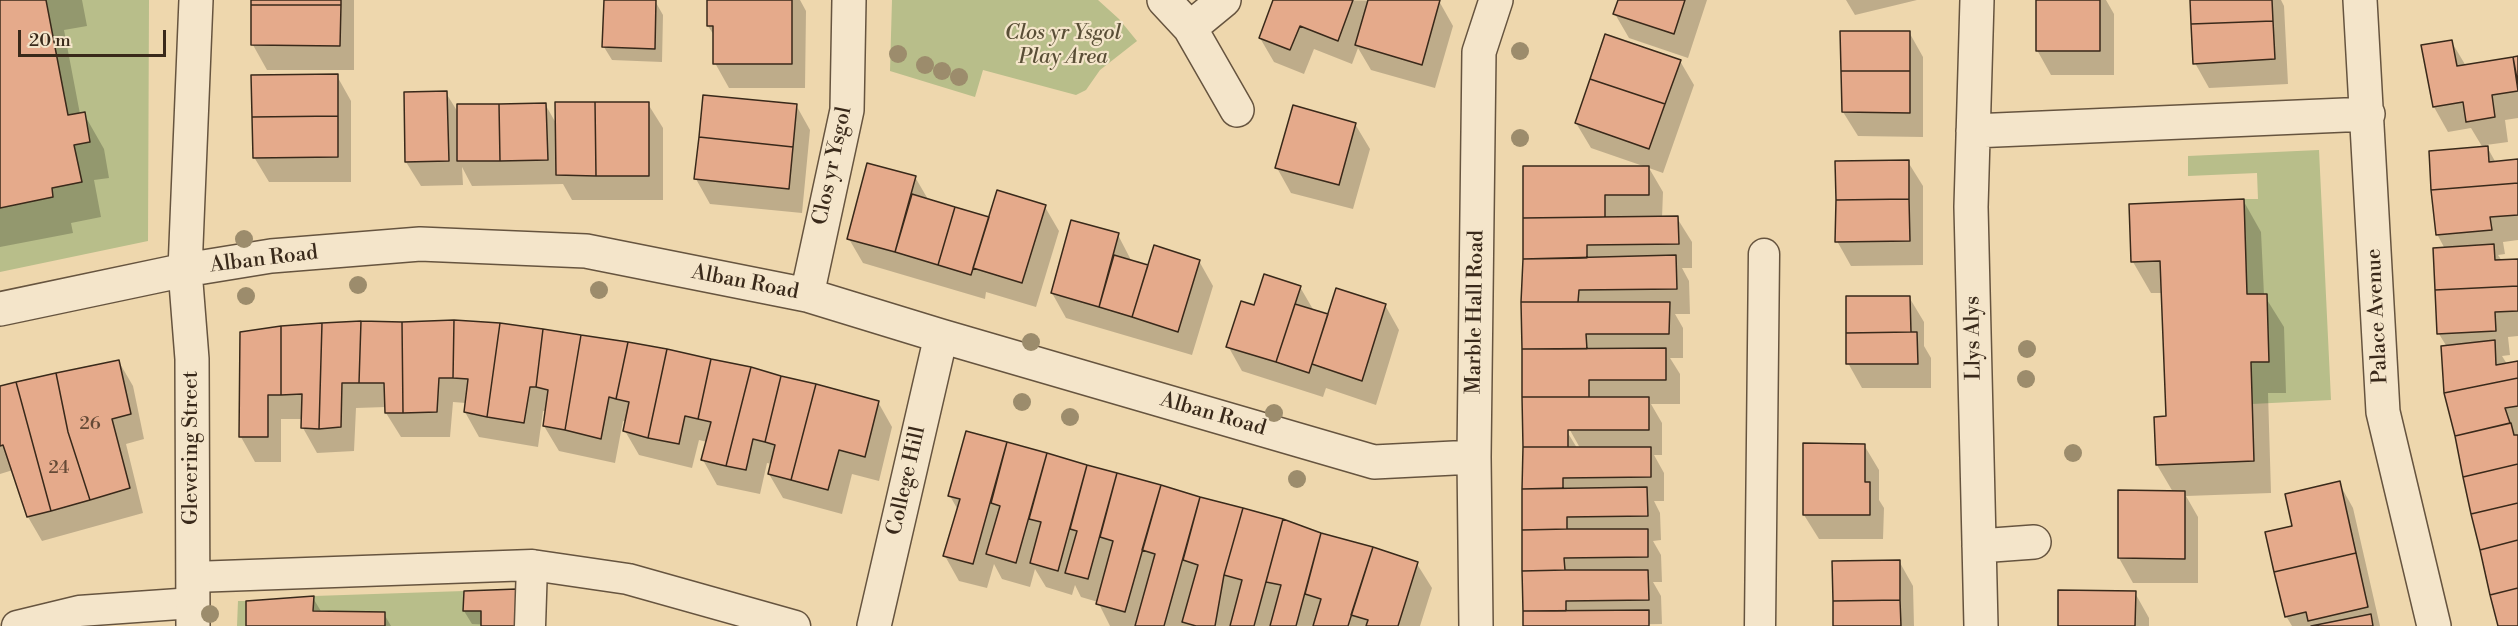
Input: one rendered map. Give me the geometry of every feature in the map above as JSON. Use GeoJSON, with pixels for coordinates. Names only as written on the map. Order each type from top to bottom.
{"type":"FeatureCollection","features":[{"type":"Feature","properties":{"kind":"street","name":"Glevering Street"},"geometry":{"type":"LineString","coordinates":[[193,602],[192,359],[185,270],[196,0]]}},
{"type":"Feature","properties":{"kind":"street","name":"Clos yr Ysgol"},"geometry":{"type":"LineString","coordinates":[[807,295],[847,110],[849,0]]}},
{"type":"Feature","properties":{"kind":"street"},"geometry":{"type":"LineString","coordinates":[[1164,0],[1190,28],[1237,110]]}},
{"type":"Feature","properties":{"kind":"street"},"geometry":{"type":"LineString","coordinates":[[1190,28],[1224,0]]}},
{"type":"Feature","properties":{"kind":"street","name":"Marble Hall Road"},"geometry":{"type":"LineString","coordinates":[[1476,626],[1474,457],[1479,52],[1496,0]]}},
{"type":"Feature","properties":{"kind":"street","name":"Llys Alys"},"geometry":{"type":"LineString","coordinates":[[1977,0],[1971,207],[1982,626]]}},
{"type":"Feature","properties":{"kind":"street","name":"Palace Avenue"},"geometry":{"type":"LineString","coordinates":[[2360,0],[2383,412],[2434,626]]}},
{"type":"Feature","properties":{"kind":"street"},"geometry":{"type":"LineString","coordinates":[[1973,130],[2368,114]]}},
{"type":"Feature","properties":{"kind":"street","name":"Alban Road"},"geometry":{"type":"LineString","coordinates":[[0,309],[185,270],[270,256],[420,244],[586,251],[807,295],[1374,462],[1474,457]]}},
{"type":"Feature","properties":{"kind":"street","name":"College Hill"},"geometry":{"type":"LineString","coordinates":[[874,626],[941,336]]}},
{"type":"Feature","properties":{"kind":"street"},"geometry":{"type":"LineString","coordinates":[[1979,546],[2034,542]]}},
{"type":"Feature","properties":{"kind":"lane"},"geometry":{"type":"LineString","coordinates":[[1760,626],[1764,254]]}},
{"type":"Feature","properties":{"kind":"lane"},"geometry":{"type":"LineString","coordinates":[[530,626],[532,565]]}},
{"type":"Feature","properties":{"kind":"lane"},"geometry":{"type":"LineString","coordinates":[[17,626],[79,611],[193,602],[532,565],[628,579],[795,626]]}},
{"type":"Feature","properties":{"kind":"green space"},"geometry":{"type":"Polygon","coordinates":[[[0,0],[149,0],[148,241],[0,272],[0,0]]]}},
{"type":"Feature","properties":{"kind":"green space","name":"Clos yr Ysgol Play Area"},"geometry":{"type":"Polygon","coordinates":[[[892,0],[1098,0],[1119,19],[1137,41],[1100,70],[1086,90],[1076,95],[983,70],[975,97],[890,71],[892,0]]]}},
{"type":"Feature","properties":{"kind":"green space"},"geometry":{"type":"Polygon","coordinates":[[[2319,150],[2331,400],[2252,404],[2251,362],[2269,361],[2267,294],[2247,294],[2244,199],[2258,199],[2257,173],[2188,176],[2188,156],[2319,150]]]}},
{"type":"Feature","properties":{"kind":"green space"},"geometry":{"type":"Polygon","coordinates":[[[464,591],[463,611],[481,611],[481,626],[385,626],[385,612],[313,611],[314,596],[464,591]]]}},
{"type":"Feature","properties":{"kind":"green space"},"geometry":{"type":"Polygon","coordinates":[[[238,601],[246,601],[246,626],[237,626],[238,601]]]}},
{"type":"Feature","properties":{"kind":"building"},"geometry":{"type":"Polygon","coordinates":[[[0,0],[46,0],[68,115],[85,112],[90,142],[74,145],[82,182],[52,188],[53,197],[0,208],[0,0]]]}},
{"type":"Feature","properties":{"kind":"building"},"geometry":{"type":"Polygon","coordinates":[[[251,0],[341,0],[341,5],[251,5],[251,0]]]}},
{"type":"Feature","properties":{"kind":"building"},"geometry":{"type":"Polygon","coordinates":[[[604,0],[656,0],[655,49],[602,47],[604,0]]]}},
{"type":"Feature","properties":{"kind":"building"},"geometry":{"type":"Polygon","coordinates":[[[707,0],[792,0],[792,64],[713,64],[713,26],[707,26],[707,0]]]}},
{"type":"Feature","properties":{"kind":"building"},"geometry":{"type":"Polygon","coordinates":[[[1273,0],[1353,0],[1338,41],[1300,26],[1290,50],[1259,38],[1273,0]]]}},
{"type":"Feature","properties":{"kind":"building"},"geometry":{"type":"Polygon","coordinates":[[[1368,0],[1440,0],[1422,65],[1355,45],[1368,0]]]}},
{"type":"Feature","properties":{"kind":"building"},"geometry":{"type":"Polygon","coordinates":[[[1618,0],[1685,0],[1674,34],[1613,14],[1618,0]]]}},
{"type":"Feature","properties":{"kind":"building"},"geometry":{"type":"Polygon","coordinates":[[[2036,0],[2100,0],[2100,51],[2036,51],[2036,0]]]}},
{"type":"Feature","properties":{"kind":"building"},"geometry":{"type":"Polygon","coordinates":[[[2190,0],[2272,0],[2273,21],[2191,24],[2190,0]]]}},
{"type":"Feature","properties":{"kind":"building"},"geometry":{"type":"Polygon","coordinates":[[[251,5],[341,5],[340,46],[251,45],[251,5]]]}},
{"type":"Feature","properties":{"kind":"building"},"geometry":{"type":"Polygon","coordinates":[[[2273,21],[2275,59],[2193,64],[2191,24],[2273,21]]]}},
{"type":"Feature","properties":{"kind":"building"},"geometry":{"type":"Polygon","coordinates":[[[1840,31],[1910,31],[1910,71],[1841,71],[1840,31]]]}},
{"type":"Feature","properties":{"kind":"building"},"geometry":{"type":"Polygon","coordinates":[[[1605,34],[1681,60],[1665,104],[1590,79],[1605,34]]]}},
{"type":"Feature","properties":{"kind":"building"},"geometry":{"type":"Polygon","coordinates":[[[2452,40],[2457,66],[2513,57],[2518,91],[2492,95],[2495,117],[2466,122],[2463,102],[2433,107],[2421,45],[2452,40]]]}},
{"type":"Feature","properties":{"kind":"building"},"geometry":{"type":"Polygon","coordinates":[[[2518,56],[2518,84],[2513,57],[2518,56]]]}},
{"type":"Feature","properties":{"kind":"building"},"geometry":{"type":"Polygon","coordinates":[[[1841,71],[1910,71],[1910,113],[1842,112],[1841,71]]]}},
{"type":"Feature","properties":{"kind":"building"},"geometry":{"type":"Polygon","coordinates":[[[338,74],[338,116],[252,117],[251,75],[338,74]]]}},
{"type":"Feature","properties":{"kind":"building"},"geometry":{"type":"Polygon","coordinates":[[[1590,79],[1665,104],[1649,149],[1575,123],[1590,79]]]}},
{"type":"Feature","properties":{"kind":"building"},"geometry":{"type":"Polygon","coordinates":[[[447,91],[449,161],[405,162],[404,92],[447,91]]]}},
{"type":"Feature","properties":{"kind":"building"},"geometry":{"type":"Polygon","coordinates":[[[703,95],[797,104],[793,147],[699,137],[703,95]]]}},
{"type":"Feature","properties":{"kind":"building"},"geometry":{"type":"Polygon","coordinates":[[[555,102],[595,102],[596,176],[556,175],[555,102]]]}},
{"type":"Feature","properties":{"kind":"building"},"geometry":{"type":"Polygon","coordinates":[[[595,102],[649,102],[649,176],[596,176],[595,102]]]}},
{"type":"Feature","properties":{"kind":"building"},"geometry":{"type":"Polygon","coordinates":[[[546,103],[548,160],[500,161],[499,104],[546,103]]]}},
{"type":"Feature","properties":{"kind":"building"},"geometry":{"type":"Polygon","coordinates":[[[457,104],[499,104],[500,161],[457,161],[457,104]]]}},
{"type":"Feature","properties":{"kind":"building"},"geometry":{"type":"Polygon","coordinates":[[[1293,105],[1356,123],[1339,185],[1275,168],[1293,105]]]}},
{"type":"Feature","properties":{"kind":"building"},"geometry":{"type":"Polygon","coordinates":[[[338,116],[338,157],[253,158],[252,117],[338,116]]]}},
{"type":"Feature","properties":{"kind":"building"},"geometry":{"type":"Polygon","coordinates":[[[699,137],[793,147],[789,189],[694,179],[699,137]]]}},
{"type":"Feature","properties":{"kind":"building"},"geometry":{"type":"Polygon","coordinates":[[[2488,146],[2489,162],[2518,159],[2518,183],[2431,190],[2429,151],[2488,146]]]}},
{"type":"Feature","properties":{"kind":"building"},"geometry":{"type":"Polygon","coordinates":[[[1909,160],[1909,199],[1836,200],[1835,161],[1909,160]]]}},
{"type":"Feature","properties":{"kind":"building"},"geometry":{"type":"Polygon","coordinates":[[[867,163],[916,176],[895,252],[847,239],[867,163]]]}},
{"type":"Feature","properties":{"kind":"building"},"geometry":{"type":"Polygon","coordinates":[[[1523,166],[1649,166],[1649,195],[1605,195],[1605,217],[1523,218],[1523,166]]]}},
{"type":"Feature","properties":{"kind":"building"},"geometry":{"type":"Polygon","coordinates":[[[2518,183],[2518,215],[2490,217],[2492,230],[2436,235],[2431,190],[2518,183]]]}},
{"type":"Feature","properties":{"kind":"building"},"geometry":{"type":"Polygon","coordinates":[[[997,190],[1046,205],[1022,283],[973,268],[997,190]]]}},
{"type":"Feature","properties":{"kind":"building"},"geometry":{"type":"Polygon","coordinates":[[[912,194],[955,207],[938,265],[895,252],[912,194]]]}},
{"type":"Feature","properties":{"kind":"building"},"geometry":{"type":"Polygon","coordinates":[[[1909,199],[1910,241],[1835,242],[1836,200],[1909,199]]]}},
{"type":"Feature","properties":{"kind":"building"},"geometry":{"type":"Polygon","coordinates":[[[2244,199],[2247,294],[2267,294],[2269,362],[2251,362],[2254,461],[2156,465],[2154,417],[2166,416],[2160,261],[2131,262],[2129,204],[2244,199]]]}},
{"type":"Feature","properties":{"kind":"building"},"geometry":{"type":"Polygon","coordinates":[[[955,207],[989,217],[971,275],[938,265],[955,207]]]}},
{"type":"Feature","properties":{"kind":"building"},"geometry":{"type":"Polygon","coordinates":[[[1678,216],[1679,244],[1587,245],[1587,258],[1523,259],[1523,218],[1678,216]]]}},
{"type":"Feature","properties":{"kind":"building"},"geometry":{"type":"Polygon","coordinates":[[[1071,220],[1119,233],[1099,307],[1051,293],[1071,220]]]}},
{"type":"Feature","properties":{"kind":"building"},"geometry":{"type":"Polygon","coordinates":[[[2494,244],[2495,260],[2518,259],[2518,286],[2435,290],[2433,248],[2494,244]]]}},
{"type":"Feature","properties":{"kind":"building"},"geometry":{"type":"Polygon","coordinates":[[[1154,245],[1200,260],[1178,332],[1132,317],[1154,245]]]}},
{"type":"Feature","properties":{"kind":"building"},"geometry":{"type":"Polygon","coordinates":[[[1114,255],[1148,265],[1132,317],[1099,307],[1114,255]]]}},
{"type":"Feature","properties":{"kind":"building"},"geometry":{"type":"Polygon","coordinates":[[[1676,255],[1677,289],[1579,290],[1578,302],[1521,302],[1523,259],[1676,255]]]}},
{"type":"Feature","properties":{"kind":"building"},"geometry":{"type":"Polygon","coordinates":[[[1264,274],[1301,286],[1276,362],[1226,347],[1241,301],[1254,305],[1264,274]]]}},
{"type":"Feature","properties":{"kind":"building"},"geometry":{"type":"Polygon","coordinates":[[[2518,286],[2518,311],[2495,312],[2496,331],[2437,334],[2435,290],[2518,286]]]}},
{"type":"Feature","properties":{"kind":"building"},"geometry":{"type":"Polygon","coordinates":[[[1336,288],[1386,304],[1362,381],[1312,364],[1336,288]]]}},
{"type":"Feature","properties":{"kind":"building"},"geometry":{"type":"Polygon","coordinates":[[[1846,296],[1910,296],[1911,332],[1846,333],[1846,296]]]}},
{"type":"Feature","properties":{"kind":"building"},"geometry":{"type":"Polygon","coordinates":[[[1521,302],[1670,302],[1669,334],[1586,334],[1587,349],[1522,349],[1521,302]]]}},
{"type":"Feature","properties":{"kind":"building"},"geometry":{"type":"Polygon","coordinates":[[[1295,304],[1328,314],[1309,373],[1276,362],[1295,304]]]}},
{"type":"Feature","properties":{"kind":"building"},"geometry":{"type":"Polygon","coordinates":[[[454,320],[500,323],[487,417],[464,412],[468,379],[453,378],[454,320]]]}},
{"type":"Feature","properties":{"kind":"building"},"geometry":{"type":"Polygon","coordinates":[[[454,320],[453,378],[439,378],[437,412],[403,413],[402,322],[454,320]]]}},
{"type":"Feature","properties":{"kind":"building"},"geometry":{"type":"Polygon","coordinates":[[[361,321],[402,322],[403,413],[385,413],[384,383],[359,383],[361,321]]]}},
{"type":"Feature","properties":{"kind":"building"},"geometry":{"type":"Polygon","coordinates":[[[361,321],[359,383],[342,383],[341,427],[319,429],[322,323],[361,321]]]}},
{"type":"Feature","properties":{"kind":"building"},"geometry":{"type":"Polygon","coordinates":[[[322,323],[319,429],[301,428],[302,394],[281,395],[281,326],[322,323]]]}},
{"type":"Feature","properties":{"kind":"building"},"geometry":{"type":"Polygon","coordinates":[[[500,323],[543,329],[536,387],[530,387],[524,423],[487,417],[500,323]]]}},
{"type":"Feature","properties":{"kind":"building"},"geometry":{"type":"Polygon","coordinates":[[[281,326],[281,395],[268,395],[268,437],[239,437],[240,332],[281,326]]]}},
{"type":"Feature","properties":{"kind":"building"},"geometry":{"type":"Polygon","coordinates":[[[543,329],[581,335],[565,430],[543,426],[548,390],[536,387],[543,329]]]}},
{"type":"Feature","properties":{"kind":"building"},"geometry":{"type":"Polygon","coordinates":[[[1917,332],[1918,364],[1846,364],[1846,333],[1917,332]]]}},
{"type":"Feature","properties":{"kind":"building"},"geometry":{"type":"Polygon","coordinates":[[[581,335],[628,342],[616,399],[609,397],[601,439],[565,430],[581,335]]]}},
{"type":"Feature","properties":{"kind":"building"},"geometry":{"type":"Polygon","coordinates":[[[2495,340],[2496,365],[2518,361],[2518,378],[2444,393],[2441,346],[2495,340]]]}},
{"type":"Feature","properties":{"kind":"building"},"geometry":{"type":"Polygon","coordinates":[[[628,342],[667,349],[648,438],[623,431],[629,402],[616,399],[628,342]]]}},
{"type":"Feature","properties":{"kind":"building"},"geometry":{"type":"Polygon","coordinates":[[[1666,348],[1666,380],[1589,380],[1589,397],[1522,397],[1522,349],[1666,348]]]}},
{"type":"Feature","properties":{"kind":"building"},"geometry":{"type":"Polygon","coordinates":[[[667,349],[711,359],[698,419],[685,416],[679,444],[648,438],[667,349]]]}},
{"type":"Feature","properties":{"kind":"building"},"geometry":{"type":"Polygon","coordinates":[[[711,359],[751,367],[726,466],[701,460],[711,422],[698,419],[711,359]]]}},
{"type":"Feature","properties":{"kind":"building"},"geometry":{"type":"Polygon","coordinates":[[[119,360],[131,414],[112,419],[130,488],[90,500],[68,432],[56,373],[119,360]]]}},
{"type":"Feature","properties":{"kind":"building"},"geometry":{"type":"Polygon","coordinates":[[[751,367],[781,376],[765,442],[753,439],[746,470],[726,466],[751,367]]]}},
{"type":"Feature","properties":{"kind":"building"},"geometry":{"type":"Polygon","coordinates":[[[56,373],[68,432],[90,500],[51,511],[16,382],[56,373]]]}},
{"type":"Feature","properties":{"kind":"building"},"geometry":{"type":"Polygon","coordinates":[[[781,376],[816,384],[791,480],[768,474],[775,445],[765,442],[781,376]]]}},
{"type":"Feature","properties":{"kind":"building"},"geometry":{"type":"Polygon","coordinates":[[[2518,378],[2518,406],[2505,408],[2510,423],[2455,436],[2444,393],[2518,378]]]}},
{"type":"Feature","properties":{"kind":"building"},"geometry":{"type":"Polygon","coordinates":[[[16,382],[51,511],[27,517],[3,445],[0,446],[0,386],[16,382]]]}},
{"type":"Feature","properties":{"kind":"building"},"geometry":{"type":"Polygon","coordinates":[[[816,384],[879,401],[865,457],[839,450],[828,490],[791,480],[816,384]]]}},
{"type":"Feature","properties":{"kind":"building"},"geometry":{"type":"Polygon","coordinates":[[[1522,397],[1649,397],[1649,430],[1568,430],[1568,447],[1523,447],[1522,397]]]}},
{"type":"Feature","properties":{"kind":"building"},"geometry":{"type":"Polygon","coordinates":[[[2511,423],[2514,435],[2518,435],[2518,464],[2463,477],[2455,436],[2511,423]]]}},
{"type":"Feature","properties":{"kind":"building"},"geometry":{"type":"Polygon","coordinates":[[[966,431],[1007,442],[973,564],[943,556],[960,499],[948,496],[966,431]]]}},
{"type":"Feature","properties":{"kind":"building"},"geometry":{"type":"Polygon","coordinates":[[[1007,442],[1047,453],[1016,563],[986,554],[1000,506],[991,503],[1007,442]]]}},
{"type":"Feature","properties":{"kind":"building"},"geometry":{"type":"Polygon","coordinates":[[[1803,443],[1865,444],[1865,482],[1870,482],[1870,515],[1803,515],[1803,443]]]}},
{"type":"Feature","properties":{"kind":"building"},"geometry":{"type":"Polygon","coordinates":[[[1523,447],[1651,447],[1651,477],[1563,478],[1563,488],[1522,489],[1523,447]]]}},
{"type":"Feature","properties":{"kind":"building"},"geometry":{"type":"Polygon","coordinates":[[[1047,453],[1087,465],[1058,571],[1030,563],[1041,522],[1029,519],[1047,453]]]}},
{"type":"Feature","properties":{"kind":"building"},"geometry":{"type":"Polygon","coordinates":[[[2518,464],[2518,503],[2471,514],[2463,477],[2518,464]]]}},
{"type":"Feature","properties":{"kind":"building"},"geometry":{"type":"Polygon","coordinates":[[[1087,465],[1117,473],[1088,579],[1065,573],[1077,531],[1070,529],[1087,465]]]}},
{"type":"Feature","properties":{"kind":"building"},"geometry":{"type":"Polygon","coordinates":[[[1117,473],[1161,485],[1125,612],[1096,604],[1113,541],[1100,537],[1117,473]]]}},
{"type":"Feature","properties":{"kind":"building"},"geometry":{"type":"Polygon","coordinates":[[[2340,481],[2356,553],[2274,572],[2265,532],[2292,526],[2285,494],[2340,481]]]}},
{"type":"Feature","properties":{"kind":"building"},"geometry":{"type":"Polygon","coordinates":[[[1161,485],[1200,497],[1164,626],[1135,626],[1155,554],[1142,550],[1161,485]]]}},
{"type":"Feature","properties":{"kind":"building"},"geometry":{"type":"Polygon","coordinates":[[[1647,487],[1648,516],[1567,517],[1567,529],[1522,530],[1522,489],[1647,487]]]}},
{"type":"Feature","properties":{"kind":"building"},"geometry":{"type":"Polygon","coordinates":[[[2118,490],[2185,491],[2185,559],[2118,558],[2118,490]]]}},
{"type":"Feature","properties":{"kind":"building"},"geometry":{"type":"Polygon","coordinates":[[[1200,497],[1243,508],[1224,575],[1215,626],[1196,626],[1182,622],[1198,565],[1183,560],[1200,497]]]}},
{"type":"Feature","properties":{"kind":"building"},"geometry":{"type":"Polygon","coordinates":[[[2518,503],[2518,540],[2480,550],[2471,514],[2518,503]]]}},
{"type":"Feature","properties":{"kind":"building"},"geometry":{"type":"Polygon","coordinates":[[[1243,508],[1283,519],[1254,626],[1230,626],[1242,580],[1224,575],[1243,508]]]}},
{"type":"Feature","properties":{"kind":"building"},"geometry":{"type":"Polygon","coordinates":[[[1283,519],[1321,533],[1296,626],[1270,626],[1281,585],[1266,582],[1283,519]]]}},
{"type":"Feature","properties":{"kind":"building"},"geometry":{"type":"Polygon","coordinates":[[[1648,529],[1648,557],[1564,558],[1565,570],[1522,571],[1522,530],[1648,529]]]}},
{"type":"Feature","properties":{"kind":"building"},"geometry":{"type":"Polygon","coordinates":[[[1321,533],[1373,547],[1348,626],[1313,626],[1321,599],[1305,594],[1321,533]]]}},
{"type":"Feature","properties":{"kind":"building"},"geometry":{"type":"Polygon","coordinates":[[[2518,540],[2518,588],[2490,595],[2480,550],[2518,540]]]}},
{"type":"Feature","properties":{"kind":"building"},"geometry":{"type":"Polygon","coordinates":[[[1373,547],[1418,562],[1398,626],[1366,626],[1368,620],[1351,615],[1373,547]]]}},
{"type":"Feature","properties":{"kind":"building"},"geometry":{"type":"Polygon","coordinates":[[[2356,553],[2368,607],[2308,621],[2306,612],[2285,617],[2274,572],[2356,553]]]}},
{"type":"Feature","properties":{"kind":"building"},"geometry":{"type":"Polygon","coordinates":[[[1900,560],[1900,600],[1833,601],[1832,561],[1900,560]]]}},
{"type":"Feature","properties":{"kind":"building"},"geometry":{"type":"Polygon","coordinates":[[[1648,570],[1649,600],[1566,601],[1566,611],[1523,611],[1522,571],[1648,570]]]}},
{"type":"Feature","properties":{"kind":"building"},"geometry":{"type":"Polygon","coordinates":[[[2518,588],[2518,626],[2498,626],[2490,595],[2518,588]]]}},
{"type":"Feature","properties":{"kind":"building"},"geometry":{"type":"Polygon","coordinates":[[[517,589],[516,626],[481,626],[481,611],[463,611],[464,591],[517,589]]]}},
{"type":"Feature","properties":{"kind":"building"},"geometry":{"type":"Polygon","coordinates":[[[2058,590],[2136,591],[2135,626],[2058,626],[2058,590]]]}},
{"type":"Feature","properties":{"kind":"building"},"geometry":{"type":"Polygon","coordinates":[[[314,596],[313,611],[385,612],[385,626],[246,626],[246,601],[314,596]]]}},
{"type":"Feature","properties":{"kind":"building"},"geometry":{"type":"Polygon","coordinates":[[[1900,600],[1901,626],[1833,626],[1833,601],[1900,600]]]}},
{"type":"Feature","properties":{"kind":"building"},"geometry":{"type":"Polygon","coordinates":[[[1649,610],[1649,626],[1523,626],[1523,611],[1649,610]]]}},
{"type":"Feature","properties":{"kind":"building"},"geometry":{"type":"Polygon","coordinates":[[[2371,614],[2373,626],[2311,626],[2371,614]]]}}]}
